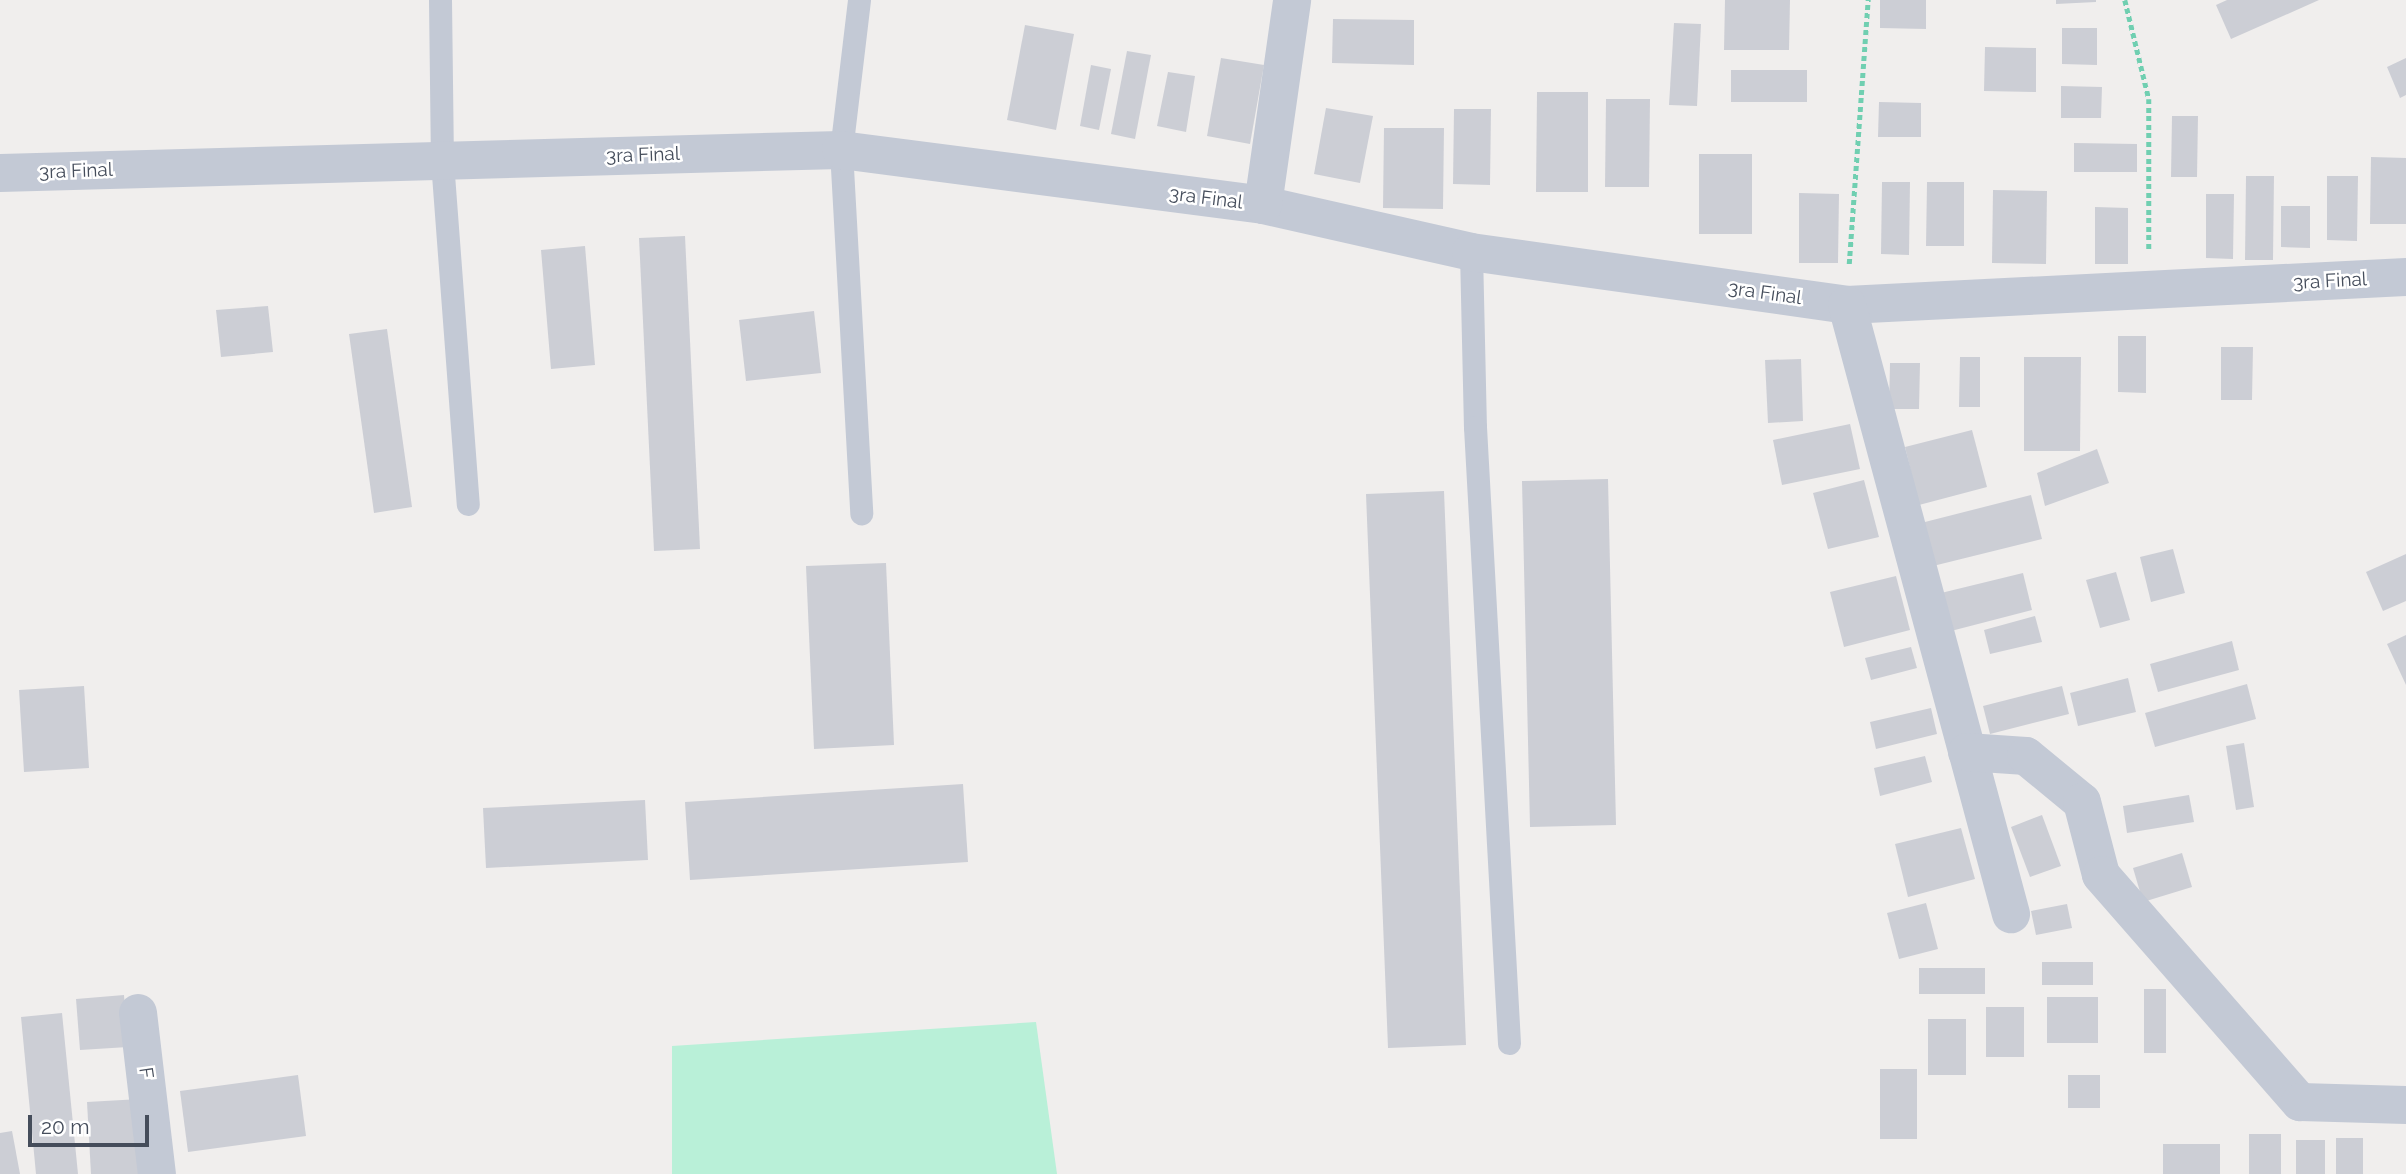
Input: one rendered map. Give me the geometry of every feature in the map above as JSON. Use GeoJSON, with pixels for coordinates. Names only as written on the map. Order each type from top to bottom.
{"type":"FeatureCollection","features":[{"type":"Feature","properties":{"kind":"street"},"geometry":{"type":"LineString","coordinates":[[1263,205],[1292,0]]}},
{"type":"Feature","properties":{"kind":"street","name":"3ra Final"},"geometry":{"type":"LineString","coordinates":[[0,173],[841,150],[1263,205],[1471,252],[1847,305],[2406,277]]}},
{"type":"Feature","properties":{"kind":"street"},"geometry":{"type":"LineString","coordinates":[[1847,305],[2011,914]]}},
{"type":"Feature","properties":{"kind":"street"},"geometry":{"type":"LineString","coordinates":[[1968,752],[2026,756],[2082,802],[2101,876],[2301,1102],[2406,1105]]}},
{"type":"Feature","properties":{"kind":"street","name":"F"},"geometry":{"type":"LineString","coordinates":[[138,1013],[157,1174]]}},
{"type":"Feature","properties":{"kind":"lane"},"geometry":{"type":"LineString","coordinates":[[440,0],[442,161],[468,504]]}},
{"type":"Feature","properties":{"kind":"lane"},"geometry":{"type":"LineString","coordinates":[[859,0],[841,150],[861,513]]}},
{"type":"Feature","properties":{"kind":"lane"},"geometry":{"type":"LineString","coordinates":[[1471,252],[1475,427],[1508,1043]]}},
{"type":"Feature","properties":{"kind":"path"},"geometry":{"type":"LineString","coordinates":[[1847,305],[1868,0]]}},
{"type":"Feature","properties":{"kind":"path"},"geometry":{"type":"LineString","coordinates":[[2125,0],[2149,99],[2149,290]]}},
{"type":"Feature","properties":{"kind":"green space"},"geometry":{"type":"Polygon","coordinates":[[[1036,1022],[1057,1174],[672,1174],[672,1046],[1036,1022]]]}},
{"type":"Feature","properties":{"kind":"building"},"geometry":{"type":"Polygon","coordinates":[[[1725,0],[1790,0],[1789,50],[1724,50],[1725,0]]]}},
{"type":"Feature","properties":{"kind":"building"},"geometry":{"type":"Polygon","coordinates":[[[1880,0],[1926,0],[1926,29],[1880,28],[1880,0]]]}},
{"type":"Feature","properties":{"kind":"building"},"geometry":{"type":"Polygon","coordinates":[[[2056,0],[2096,0],[2096,2],[2056,4],[2056,0]]]}},
{"type":"Feature","properties":{"kind":"building"},"geometry":{"type":"Polygon","coordinates":[[[2227,0],[2319,0],[2231,39],[2216,5],[2227,0]]]}},
{"type":"Feature","properties":{"kind":"building"},"geometry":{"type":"Polygon","coordinates":[[[1333,19],[1414,20],[1414,65],[1332,63],[1333,19]]]}},
{"type":"Feature","properties":{"kind":"building"},"geometry":{"type":"Polygon","coordinates":[[[1674,23],[1701,24],[1697,106],[1669,105],[1674,23]]]}},
{"type":"Feature","properties":{"kind":"building"},"geometry":{"type":"Polygon","coordinates":[[[1025,25],[1074,34],[1056,130],[1007,120],[1025,25]]]}},
{"type":"Feature","properties":{"kind":"building"},"geometry":{"type":"Polygon","coordinates":[[[2062,28],[2097,28],[2097,65],[2062,64],[2062,28]]]}},
{"type":"Feature","properties":{"kind":"building"},"geometry":{"type":"Polygon","coordinates":[[[1985,47],[2036,48],[2036,92],[1984,91],[1985,47]]]}},
{"type":"Feature","properties":{"kind":"building"},"geometry":{"type":"Polygon","coordinates":[[[1127,51],[1151,55],[1135,139],[1111,134],[1127,51]]]}},
{"type":"Feature","properties":{"kind":"building"},"geometry":{"type":"Polygon","coordinates":[[[1221,58],[1264,65],[1250,144],[1207,136],[1221,58]]]}},
{"type":"Feature","properties":{"kind":"building"},"geometry":{"type":"Polygon","coordinates":[[[2406,58],[2406,95],[2400,98],[2387,67],[2406,58]]]}},
{"type":"Feature","properties":{"kind":"building"},"geometry":{"type":"Polygon","coordinates":[[[1091,65],[1111,69],[1099,130],[1080,126],[1091,65]]]}},
{"type":"Feature","properties":{"kind":"building"},"geometry":{"type":"Polygon","coordinates":[[[1731,70],[1807,70],[1807,102],[1731,102],[1731,70]]]}},
{"type":"Feature","properties":{"kind":"building"},"geometry":{"type":"Polygon","coordinates":[[[1168,72],[1195,76],[1186,132],[1157,126],[1168,72]]]}},
{"type":"Feature","properties":{"kind":"building"},"geometry":{"type":"Polygon","coordinates":[[[2061,86],[2102,87],[2101,118],[2061,118],[2061,86]]]}},
{"type":"Feature","properties":{"kind":"building"},"geometry":{"type":"Polygon","coordinates":[[[1537,92],[1588,92],[1588,192],[1536,192],[1537,92]]]}},
{"type":"Feature","properties":{"kind":"building"},"geometry":{"type":"Polygon","coordinates":[[[1606,99],[1650,99],[1649,187],[1605,187],[1606,99]]]}},
{"type":"Feature","properties":{"kind":"building"},"geometry":{"type":"Polygon","coordinates":[[[1879,102],[1921,103],[1921,137],[1878,137],[1879,102]]]}},
{"type":"Feature","properties":{"kind":"building"},"geometry":{"type":"Polygon","coordinates":[[[1326,108],[1373,116],[1360,183],[1314,174],[1326,108]]]}},
{"type":"Feature","properties":{"kind":"building"},"geometry":{"type":"Polygon","coordinates":[[[1454,109],[1491,109],[1490,185],[1453,184],[1454,109]]]}},
{"type":"Feature","properties":{"kind":"building"},"geometry":{"type":"Polygon","coordinates":[[[2172,116],[2198,116],[2197,177],[2171,177],[2172,116]]]}},
{"type":"Feature","properties":{"kind":"building"},"geometry":{"type":"Polygon","coordinates":[[[1384,128],[1444,128],[1443,209],[1383,208],[1384,128]]]}},
{"type":"Feature","properties":{"kind":"building"},"geometry":{"type":"Polygon","coordinates":[[[2074,143],[2137,144],[2137,172],[2074,172],[2074,143]]]}},
{"type":"Feature","properties":{"kind":"building"},"geometry":{"type":"Polygon","coordinates":[[[1699,154],[1752,154],[1752,234],[1699,234],[1699,154]]]}},
{"type":"Feature","properties":{"kind":"building"},"geometry":{"type":"Polygon","coordinates":[[[2371,157],[2406,158],[2406,224],[2370,224],[2371,157]]]}},
{"type":"Feature","properties":{"kind":"building"},"geometry":{"type":"Polygon","coordinates":[[[2246,176],[2274,176],[2273,260],[2245,260],[2246,176]]]}},
{"type":"Feature","properties":{"kind":"building"},"geometry":{"type":"Polygon","coordinates":[[[2327,176],[2358,176],[2357,241],[2327,240],[2327,176]]]}},
{"type":"Feature","properties":{"kind":"building"},"geometry":{"type":"Polygon","coordinates":[[[1882,182],[1910,182],[1909,255],[1881,254],[1882,182]]]}},
{"type":"Feature","properties":{"kind":"building"},"geometry":{"type":"Polygon","coordinates":[[[1927,182],[1964,182],[1964,246],[1926,246],[1927,182]]]}},
{"type":"Feature","properties":{"kind":"building"},"geometry":{"type":"Polygon","coordinates":[[[1993,190],[2047,191],[2046,264],[1992,263],[1993,190]]]}},
{"type":"Feature","properties":{"kind":"building"},"geometry":{"type":"Polygon","coordinates":[[[1799,193],[1839,194],[1838,263],[1799,263],[1799,193]]]}},
{"type":"Feature","properties":{"kind":"building"},"geometry":{"type":"Polygon","coordinates":[[[2206,194],[2234,194],[2233,259],[2206,258],[2206,194]]]}},
{"type":"Feature","properties":{"kind":"building"},"geometry":{"type":"Polygon","coordinates":[[[2281,206],[2310,206],[2310,248],[2281,247],[2281,206]]]}},
{"type":"Feature","properties":{"kind":"building"},"geometry":{"type":"Polygon","coordinates":[[[2095,207],[2128,208],[2128,264],[2095,264],[2095,207]]]}},
{"type":"Feature","properties":{"kind":"building"},"geometry":{"type":"Polygon","coordinates":[[[685,236],[700,549],[654,551],[639,238],[685,236]]]}},
{"type":"Feature","properties":{"kind":"building"},"geometry":{"type":"Polygon","coordinates":[[[585,246],[595,365],[551,369],[541,250],[585,246]]]}},
{"type":"Feature","properties":{"kind":"building"},"geometry":{"type":"Polygon","coordinates":[[[268,306],[273,352],[221,357],[216,310],[268,306]]]}},
{"type":"Feature","properties":{"kind":"building"},"geometry":{"type":"Polygon","coordinates":[[[814,311],[821,373],[746,381],[739,320],[814,311]]]}},
{"type":"Feature","properties":{"kind":"building"},"geometry":{"type":"Polygon","coordinates":[[[387,329],[412,507],[374,513],[349,334],[387,329]]]}},
{"type":"Feature","properties":{"kind":"building"},"geometry":{"type":"Polygon","coordinates":[[[2118,336],[2146,336],[2146,393],[2118,392],[2118,336]]]}},
{"type":"Feature","properties":{"kind":"building"},"geometry":{"type":"Polygon","coordinates":[[[2221,347],[2253,347],[2252,400],[2221,400],[2221,347]]]}},
{"type":"Feature","properties":{"kind":"building"},"geometry":{"type":"Polygon","coordinates":[[[1960,357],[1980,357],[1980,407],[1959,407],[1960,357]]]}},
{"type":"Feature","properties":{"kind":"building"},"geometry":{"type":"Polygon","coordinates":[[[2024,357],[2081,357],[2080,451],[2024,451],[2024,357]]]}},
{"type":"Feature","properties":{"kind":"building"},"geometry":{"type":"Polygon","coordinates":[[[1801,359],[1803,421],[1768,423],[1765,360],[1801,359]]]}},
{"type":"Feature","properties":{"kind":"building"},"geometry":{"type":"Polygon","coordinates":[[[1890,363],[1920,363],[1919,409],[1889,409],[1890,363]]]}},
{"type":"Feature","properties":{"kind":"building"},"geometry":{"type":"Polygon","coordinates":[[[1850,424],[1860,469],[1782,485],[1773,440],[1850,424]]]}},
{"type":"Feature","properties":{"kind":"building"},"geometry":{"type":"Polygon","coordinates":[[[1972,430],[1987,487],[1919,505],[1905,447],[1972,430]]]}},
{"type":"Feature","properties":{"kind":"building"},"geometry":{"type":"Polygon","coordinates":[[[2097,449],[2109,483],[2045,506],[2037,473],[2097,449]]]}},
{"type":"Feature","properties":{"kind":"building"},"geometry":{"type":"Polygon","coordinates":[[[1608,479],[1616,825],[1530,827],[1522,481],[1608,479]]]}},
{"type":"Feature","properties":{"kind":"building"},"geometry":{"type":"Polygon","coordinates":[[[1864,480],[1879,537],[1828,549],[1813,493],[1864,480]]]}},
{"type":"Feature","properties":{"kind":"building"},"geometry":{"type":"Polygon","coordinates":[[[1444,491],[1466,1045],[1388,1048],[1366,494],[1444,491]]]}},
{"type":"Feature","properties":{"kind":"building"},"geometry":{"type":"Polygon","coordinates":[[[2031,495],[2042,539],[1933,566],[1921,523],[2031,495]]]}},
{"type":"Feature","properties":{"kind":"building"},"geometry":{"type":"Polygon","coordinates":[[[2173,549],[2185,593],[2151,602],[2140,557],[2173,549]]]}},
{"type":"Feature","properties":{"kind":"building"},"geometry":{"type":"Polygon","coordinates":[[[2406,554],[2406,601],[2383,611],[2366,572],[2406,554]]]}},
{"type":"Feature","properties":{"kind":"building"},"geometry":{"type":"Polygon","coordinates":[[[886,563],[894,745],[814,749],[806,566],[886,563]]]}},
{"type":"Feature","properties":{"kind":"building"},"geometry":{"type":"Polygon","coordinates":[[[2116,572],[2130,620],[2100,628],[2086,580],[2116,572]]]}},
{"type":"Feature","properties":{"kind":"building"},"geometry":{"type":"Polygon","coordinates":[[[2023,573],[2032,610],[1951,631],[1941,593],[2023,573]]]}},
{"type":"Feature","properties":{"kind":"building"},"geometry":{"type":"Polygon","coordinates":[[[1896,576],[1910,630],[1844,647],[1830,592],[1896,576]]]}},
{"type":"Feature","properties":{"kind":"building"},"geometry":{"type":"Polygon","coordinates":[[[2035,616],[2042,642],[1990,654],[1984,630],[2035,616]]]}},
{"type":"Feature","properties":{"kind":"building"},"geometry":{"type":"Polygon","coordinates":[[[2406,635],[2406,685],[2387,644],[2406,635]]]}},
{"type":"Feature","properties":{"kind":"building"},"geometry":{"type":"Polygon","coordinates":[[[2232,641],[2239,670],[2158,692],[2150,664],[2232,641]]]}},
{"type":"Feature","properties":{"kind":"building"},"geometry":{"type":"Polygon","coordinates":[[[1911,647],[1917,668],[1871,680],[1865,658],[1911,647]]]}},
{"type":"Feature","properties":{"kind":"building"},"geometry":{"type":"Polygon","coordinates":[[[2128,678],[2136,712],[2078,726],[2070,693],[2128,678]]]}},
{"type":"Feature","properties":{"kind":"building"},"geometry":{"type":"Polygon","coordinates":[[[2247,684],[2256,719],[2155,747],[2145,713],[2247,684]]]}},
{"type":"Feature","properties":{"kind":"building"},"geometry":{"type":"Polygon","coordinates":[[[84,686],[89,768],[24,772],[19,690],[84,686]]]}},
{"type":"Feature","properties":{"kind":"building"},"geometry":{"type":"Polygon","coordinates":[[[2062,686],[2069,714],[1990,734],[1983,706],[2062,686]]]}},
{"type":"Feature","properties":{"kind":"building"},"geometry":{"type":"Polygon","coordinates":[[[1931,708],[1937,734],[1876,749],[1870,722],[1931,708]]]}},
{"type":"Feature","properties":{"kind":"building"},"geometry":{"type":"Polygon","coordinates":[[[2244,743],[2254,807],[2236,810],[2226,746],[2244,743]]]}},
{"type":"Feature","properties":{"kind":"building"},"geometry":{"type":"Polygon","coordinates":[[[1925,756],[1932,782],[1880,796],[1874,768],[1925,756]]]}},
{"type":"Feature","properties":{"kind":"building"},"geometry":{"type":"Polygon","coordinates":[[[963,784],[968,862],[690,880],[685,802],[963,784]]]}},
{"type":"Feature","properties":{"kind":"building"},"geometry":{"type":"Polygon","coordinates":[[[2189,795],[2194,822],[2127,833],[2123,806],[2189,795]]]}},
{"type":"Feature","properties":{"kind":"building"},"geometry":{"type":"Polygon","coordinates":[[[645,800],[648,860],[486,868],[483,808],[645,800]]]}},
{"type":"Feature","properties":{"kind":"building"},"geometry":{"type":"Polygon","coordinates":[[[2042,815],[2061,866],[2030,877],[2011,827],[2042,815]]]}},
{"type":"Feature","properties":{"kind":"building"},"geometry":{"type":"Polygon","coordinates":[[[1961,828],[1975,879],[1908,897],[1895,844],[1961,828]]]}},
{"type":"Feature","properties":{"kind":"building"},"geometry":{"type":"Polygon","coordinates":[[[2182,853],[2192,887],[2143,902],[2133,868],[2182,853]]]}},
{"type":"Feature","properties":{"kind":"building"},"geometry":{"type":"Polygon","coordinates":[[[1926,903],[1938,949],[1899,959],[1887,913],[1926,903]]]}},
{"type":"Feature","properties":{"kind":"building"},"geometry":{"type":"Polygon","coordinates":[[[2067,904],[2072,928],[2036,935],[2031,911],[2067,904]]]}},
{"type":"Feature","properties":{"kind":"building"},"geometry":{"type":"Polygon","coordinates":[[[2042,962],[2093,962],[2093,985],[2042,985],[2042,962]]]}},
{"type":"Feature","properties":{"kind":"building"},"geometry":{"type":"Polygon","coordinates":[[[1919,968],[1985,968],[1985,994],[1919,994],[1919,968]]]}},
{"type":"Feature","properties":{"kind":"building"},"geometry":{"type":"Polygon","coordinates":[[[2144,989],[2166,989],[2166,1053],[2144,1053],[2144,989]]]}},
{"type":"Feature","properties":{"kind":"building"},"geometry":{"type":"Polygon","coordinates":[[[124,995],[128,1047],[80,1050],[76,999],[124,995]]]}},
{"type":"Feature","properties":{"kind":"building"},"geometry":{"type":"Polygon","coordinates":[[[2047,997],[2098,997],[2098,1043],[2047,1043],[2047,997]]]}},
{"type":"Feature","properties":{"kind":"building"},"geometry":{"type":"Polygon","coordinates":[[[1986,1007],[2024,1007],[2024,1057],[1986,1057],[1986,1007]]]}},
{"type":"Feature","properties":{"kind":"building"},"geometry":{"type":"Polygon","coordinates":[[[62,1013],[78,1174],[36,1174],[21,1017],[62,1013]]]}},
{"type":"Feature","properties":{"kind":"building"},"geometry":{"type":"Polygon","coordinates":[[[1928,1019],[1966,1019],[1966,1075],[1928,1075],[1928,1019]]]}},
{"type":"Feature","properties":{"kind":"building"},"geometry":{"type":"Polygon","coordinates":[[[1880,1069],[1917,1069],[1917,1139],[1880,1139],[1880,1069]]]}},
{"type":"Feature","properties":{"kind":"building"},"geometry":{"type":"Polygon","coordinates":[[[298,1075],[306,1136],[188,1152],[180,1091],[298,1075]]]}},
{"type":"Feature","properties":{"kind":"building"},"geometry":{"type":"Polygon","coordinates":[[[2068,1075],[2100,1075],[2100,1108],[2068,1108],[2068,1075]]]}},
{"type":"Feature","properties":{"kind":"building"},"geometry":{"type":"Polygon","coordinates":[[[140,1099],[145,1174],[91,1174],[87,1102],[140,1099]]]}},
{"type":"Feature","properties":{"kind":"building"},"geometry":{"type":"Polygon","coordinates":[[[12,1131],[20,1174],[0,1174],[0,1133],[12,1131]]]}},
{"type":"Feature","properties":{"kind":"building"},"geometry":{"type":"Polygon","coordinates":[[[2249,1134],[2281,1134],[2281,1174],[2249,1174],[2249,1134]]]}},
{"type":"Feature","properties":{"kind":"building"},"geometry":{"type":"Polygon","coordinates":[[[2336,1138],[2363,1138],[2363,1174],[2336,1174],[2336,1138]]]}},
{"type":"Feature","properties":{"kind":"building"},"geometry":{"type":"Polygon","coordinates":[[[2296,1140],[2325,1140],[2325,1174],[2296,1174],[2296,1140]]]}},
{"type":"Feature","properties":{"kind":"building"},"geometry":{"type":"Polygon","coordinates":[[[2163,1144],[2220,1144],[2220,1174],[2163,1174],[2163,1144]]]}}]}
